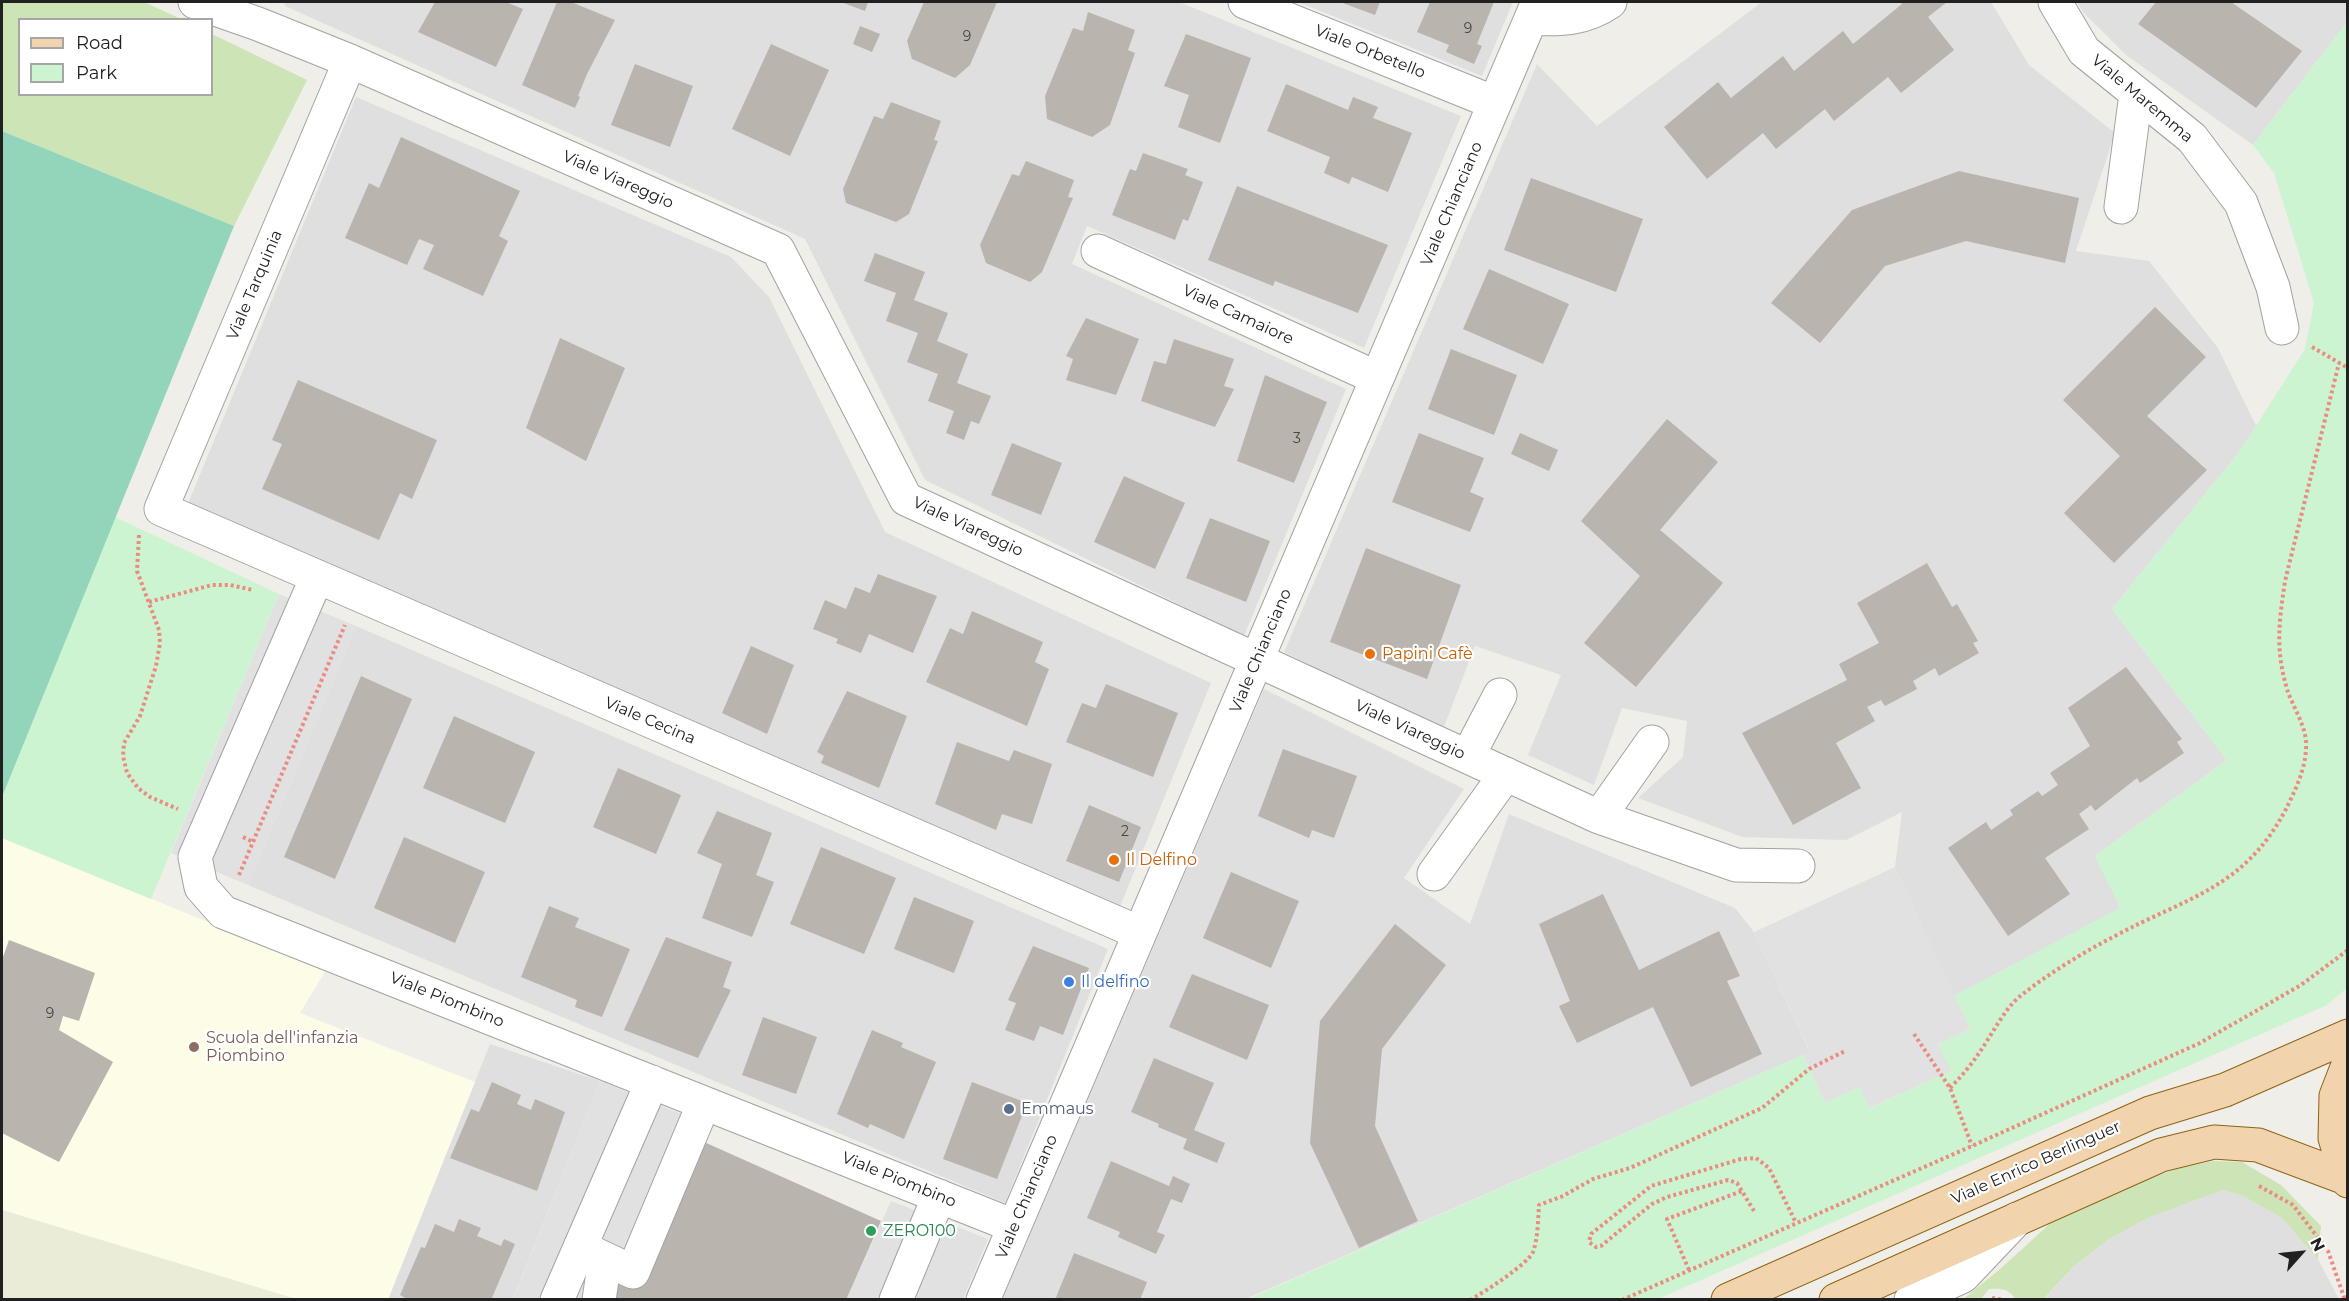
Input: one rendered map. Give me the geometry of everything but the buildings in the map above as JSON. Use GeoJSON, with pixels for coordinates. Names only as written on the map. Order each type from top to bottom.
{"type":"FeatureCollection","features":[{"type":"Feature","properties":{"kind":"main road","name":"Viale Enrico Berlinguer"},"geometry":{"type":"LineString","coordinates":[[1728,1299],[2150,1113],[2226,1090],[2348,1036]]}},
{"type":"Feature","properties":{"kind":"main road"},"geometry":{"type":"LineString","coordinates":[[2347,1179],[2335,1138],[2336,1096],[2348,1065]]}},
{"type":"Feature","properties":{"kind":"main road"},"geometry":{"type":"LineString","coordinates":[[1836,1299],[2161,1155],[2214,1142],[2258,1145],[2347,1179]]}},
{"type":"Feature","properties":{"kind":"street","name":"Viale Viareggio"},"geometry":{"type":"LineString","coordinates":[[195,2],[256,13],[350,61],[777,250],[906,499],[1599,817],[1736,865],[1798,866]]}},
{"type":"Feature","properties":{"kind":"street","name":"Viale Orbetello"},"geometry":{"type":"LineString","coordinates":[[1245,2],[1495,103]]}},
{"type":"Feature","properties":{"kind":"street"},"geometry":{"type":"LineString","coordinates":[[1535,10],[1562,20],[1599,9],[1610,2]]}},
{"type":"Feature","properties":{"kind":"street","name":"Viale Maremma"},"geometry":{"type":"LineString","coordinates":[[2055,2],[2084,51],[2192,138],[2241,203],[2273,287],[2282,328]]}},
{"type":"Feature","properties":{"kind":"street","name":"Viale Chianciano"},"geometry":{"type":"LineString","coordinates":[[983,1299],[1535,10]]}},
{"type":"Feature","properties":{"kind":"street","name":"Viale Tarquinia"},"geometry":{"type":"LineString","coordinates":[[160,509],[350,61]]}},
{"type":"Feature","properties":{"kind":"street"},"geometry":{"type":"LineString","coordinates":[[2121,207],[2136,94]]}},
{"type":"Feature","properties":{"kind":"street","name":"Viale Camaiore"},"geometry":{"type":"LineString","coordinates":[[1098,251],[1377,378]]}},
{"type":"Feature","properties":{"kind":"street","name":"Viale Cecina"},"geometry":{"type":"LineString","coordinates":[[160,509],[1140,933]]}},
{"type":"Feature","properties":{"kind":"street","name":"Viale Piombino"},"geometry":{"type":"LineString","coordinates":[[317,577],[195,857],[201,887],[223,912],[1014,1226]]}},
{"type":"Feature","properties":{"kind":"street"},"geometry":{"type":"LineString","coordinates":[[1468,756],[1500,695]]}},
{"type":"Feature","properties":{"kind":"street"},"geometry":{"type":"LineString","coordinates":[[1599,817],[1652,742]]}},
{"type":"Feature","properties":{"kind":"street"},"geometry":{"type":"LineString","coordinates":[[1434,874],[1506,774]]}},
{"type":"Feature","properties":{"kind":"street"},"geometry":{"type":"LineString","coordinates":[[557,1299],[592,1253],[652,1082]]}},
{"type":"Feature","properties":{"kind":"street"},"geometry":{"type":"LineString","coordinates":[[592,1253],[633,1272],[704,1103]]}},
{"type":"Feature","properties":{"kind":"street"},"geometry":{"type":"LineString","coordinates":[[896,1299],[939,1196]]}},
{"type":"Feature","properties":{"kind":"street"},"geometry":{"type":"LineString","coordinates":[[1911,1299],[1964,1276],[2017,1219]]}},
{"type":"Feature","properties":{"kind":"street"},"geometry":{"type":"LineString","coordinates":[[592,1253],[599,1299]]}},
{"type":"Feature","properties":{"kind":"path"},"geometry":{"type":"LineString","coordinates":[[2282,328],[2348,368]]}},
{"type":"Feature","properties":{"kind":"path"},"geometry":{"type":"LineString","coordinates":[[1950,1088],[1979,1054],[2017,999],[2059,969],[2114,936],[2218,885],[2243,866],[2272,835],[2277,826],[2297,788],[2307,748],[2303,728],[2282,670],[2278,648],[2280,616],[2285,581],[2339,363]]}},
{"type":"Feature","properties":{"kind":"path"},"geometry":{"type":"LineString","coordinates":[[160,509],[140,517],[137,571],[159,630],[158,655],[141,716],[124,743],[123,756],[127,773],[138,788],[150,797],[253,842]]}},
{"type":"Feature","properties":{"kind":"path"},"geometry":{"type":"LineString","coordinates":[[149,602],[212,585],[230,585],[270,595],[304,607]]}},
{"type":"Feature","properties":{"kind":"path"},"geometry":{"type":"LineString","coordinates":[[223,912],[358,595]]}},
{"type":"Feature","properties":{"kind":"path"},"geometry":{"type":"LineString","coordinates":[[1622,1299],[1972,1146],[2200,1043],[2301,985],[2348,950]]}},
{"type":"Feature","properties":{"kind":"path"},"geometry":{"type":"LineString","coordinates":[[1914,1034],[1950,1088],[1972,1146]]}},
{"type":"Feature","properties":{"kind":"path"},"geometry":{"type":"LineString","coordinates":[[1470,1299],[1511,1273],[1533,1253],[1539,1205],[1563,1196],[1593,1179],[1630,1168],[1762,1107],[1809,1070],[1845,1051]]}},
{"type":"Feature","properties":{"kind":"path"},"geometry":{"type":"LineString","coordinates":[[1754,1211],[1737,1183],[1728,1180],[1667,1197],[1652,1204],[1601,1246],[1596,1247],[1589,1242],[1591,1234],[1651,1186],[1741,1159],[1756,1158],[1769,1168],[1796,1223]]}},
{"type":"Feature","properties":{"kind":"path"},"geometry":{"type":"LineString","coordinates":[[2258,1185],[2293,1205],[2328,1251],[2345,1299]]}},
{"type":"Feature","properties":{"kind":"path"},"geometry":{"type":"LineString","coordinates":[[1689,1270],[1666,1219],[1742,1191]]}},
{"type":"Feature","properties":{"kind":"path"},"geometry":{"type":"LineString","coordinates":[[1989,1299],[1997,1297],[2004,1299]]}},
{"type":"Feature","properties":{"kind":"shaded area"},"geometry":{"type":"Polygon","coordinates":[[[284,2],[1179,2],[1461,116],[1364,348],[1087,226],[1072,264],[1346,389],[1244,636],[925,480],[805,239],[285,6],[284,2]]]}},
{"type":"Feature","properties":{"kind":"shaded area"},"geometry":{"type":"Polygon","coordinates":[[[1298,2],[1513,2],[1482,76],[1298,2]]]}},
{"type":"Feature","properties":{"kind":"shaded area"},"geometry":{"type":"Polygon","coordinates":[[[1762,2],[1991,2],[2029,65],[2115,133],[2076,251],[2149,261],[2218,348],[2256,426],[2240,451],[2112,609],[2227,760],[2095,856],[2121,908],[1954,996],[1895,867],[1902,812],[1846,840],[1742,837],[1638,798],[1683,757],[1687,721],[1622,708],[1594,785],[1528,755],[1561,675],[1475,646],[1442,732],[1284,652],[1537,64],[1597,126],[1762,2]]]}},
{"type":"Feature","properties":{"kind":"shaded area"},"geometry":{"type":"Polygon","coordinates":[[[2077,2],[2347,2],[2347,22],[2253,145],[2126,55],[2083,12],[2077,2]]]}},
{"type":"Feature","properties":{"kind":"shaded area"},"geometry":{"type":"Polygon","coordinates":[[[356,97],[731,257],[769,297],[885,532],[1211,683],[1119,909],[187,506],[356,97]]]}},
{"type":"Feature","properties":{"kind":"shaded area"},"geometry":{"type":"Polygon","coordinates":[[[279,594],[356,626],[248,885],[171,853],[279,594]]]}},
{"type":"Feature","properties":{"kind":"shaded area"},"geometry":{"type":"Polygon","coordinates":[[[356,626],[1108,949],[1005,1203],[248,885],[356,626]]]}},
{"type":"Feature","properties":{"kind":"shaded area"},"geometry":{"type":"Polygon","coordinates":[[[1264,689],[1464,789],[1404,878],[1470,924],[1509,814],[1735,908],[1754,932],[1810,1052],[1246,1299],[1002,1300],[1264,689]]]}},
{"type":"Feature","properties":{"kind":"shaded area","name":"Scuola dell'infanzia Piombino"},"geometry":{"type":"Polygon","coordinates":[[[2,838],[326,970],[300,1013],[475,1082],[388,1299],[296,1299],[2,1210],[2,838]]]}},
{"type":"Feature","properties":{"kind":"shaded area"},"geometry":{"type":"Polygon","coordinates":[[[1895,867],[1970,1029],[1938,1044],[1951,1071],[1869,1108],[1859,1087],[1825,1103],[1803,1055],[1810,1051],[1754,932],[1895,867]]]}},
{"type":"Feature","properties":{"kind":"shaded area"},"geometry":{"type":"Polygon","coordinates":[[[490,1044],[600,1081],[513,1299],[388,1300],[490,1044]]]}},
{"type":"Feature","properties":{"kind":"shaded area"},"geometry":{"type":"Polygon","coordinates":[[[600,1081],[711,1126],[609,1299],[513,1300],[600,1081]]]}},
{"type":"Feature","properties":{"kind":"shaded area"},"geometry":{"type":"Polygon","coordinates":[[[2223,1190],[2243,1196],[2282,1218],[2318,1259],[2339,1299],[2044,1300],[2073,1267],[2109,1239],[2150,1217],[2223,1190]]]}},
{"type":"Feature","properties":{"kind":"shaded area"},"geometry":{"type":"Polygon","coordinates":[[[891,1201],[988,1239],[963,1299],[846,1300],[891,1201]]]}},
{"type":"Feature","properties":{"kind":"shaded area"},"geometry":{"type":"Polygon","coordinates":[[[2,1210],[296,1299],[2,1299],[2,1210]]]}},
{"type":"Feature","properties":{"kind":"green space"},"geometry":{"type":"Polygon","coordinates":[[[2,2],[144,2],[179,18],[18,18],[18,96],[213,96],[213,34],[307,80],[234,226],[2,131],[2,2]]]}},
{"type":"Feature","properties":{"kind":"green space"},"geometry":{"type":"Polygon","coordinates":[[[2347,22],[2347,988],[2327,1005],[1658,1299],[1246,1300],[1803,1055],[1825,1103],[1859,1087],[1870,1108],[1950,1071],[1938,1044],[1970,1029],[1954,996],[2120,908],[2095,856],[2227,760],[2112,609],[2240,451],[2305,349],[2314,303],[2274,173],[2253,145],[2347,22]]]}},
{"type":"Feature","properties":{"kind":"green space"},"geometry":{"type":"Polygon","coordinates":[[[2,131],[234,226],[2,797],[2,131]]]}},
{"type":"Feature","properties":{"kind":"green space"},"geometry":{"type":"Polygon","coordinates":[[[115,517],[279,594],[151,899],[2,838],[2,797],[115,517]]]}},
{"type":"Feature","properties":{"kind":"green space"},"geometry":{"type":"Polygon","coordinates":[[[2213,1161],[2242,1162],[2281,1185],[2321,1226],[2318,1259],[2282,1218],[2243,1196],[2223,1190],[2150,1217],[2109,1239],[2073,1267],[2044,1299],[2015,1299],[2007,1291],[1989,1289],[1981,1299],[1962,1300],[2054,1220],[2099,1197],[2176,1169],[2213,1161]]]}},
{"type":"Feature","properties":{"kind":"place","name":"Papini Cafè"},"geometry":{"type":"Point","coordinates":[1370,654]}},
{"type":"Feature","properties":{"kind":"place","name":"Il Delfino"},"geometry":{"type":"Point","coordinates":[1114,860]}},
{"type":"Feature","properties":{"kind":"place","name":"Il delfino"},"geometry":{"type":"Point","coordinates":[1069,982]}},
{"type":"Feature","properties":{"kind":"place","name":"Scuola dell'infanzia Piombino"},"geometry":{"type":"Point","coordinates":[194,1047]}},
{"type":"Feature","properties":{"kind":"place","name":"Emmaus"},"geometry":{"type":"Point","coordinates":[1009,1109]}},
{"type":"Feature","properties":{"kind":"place","name":"ZERO100"},"geometry":{"type":"Point","coordinates":[871,1231]}}]}
